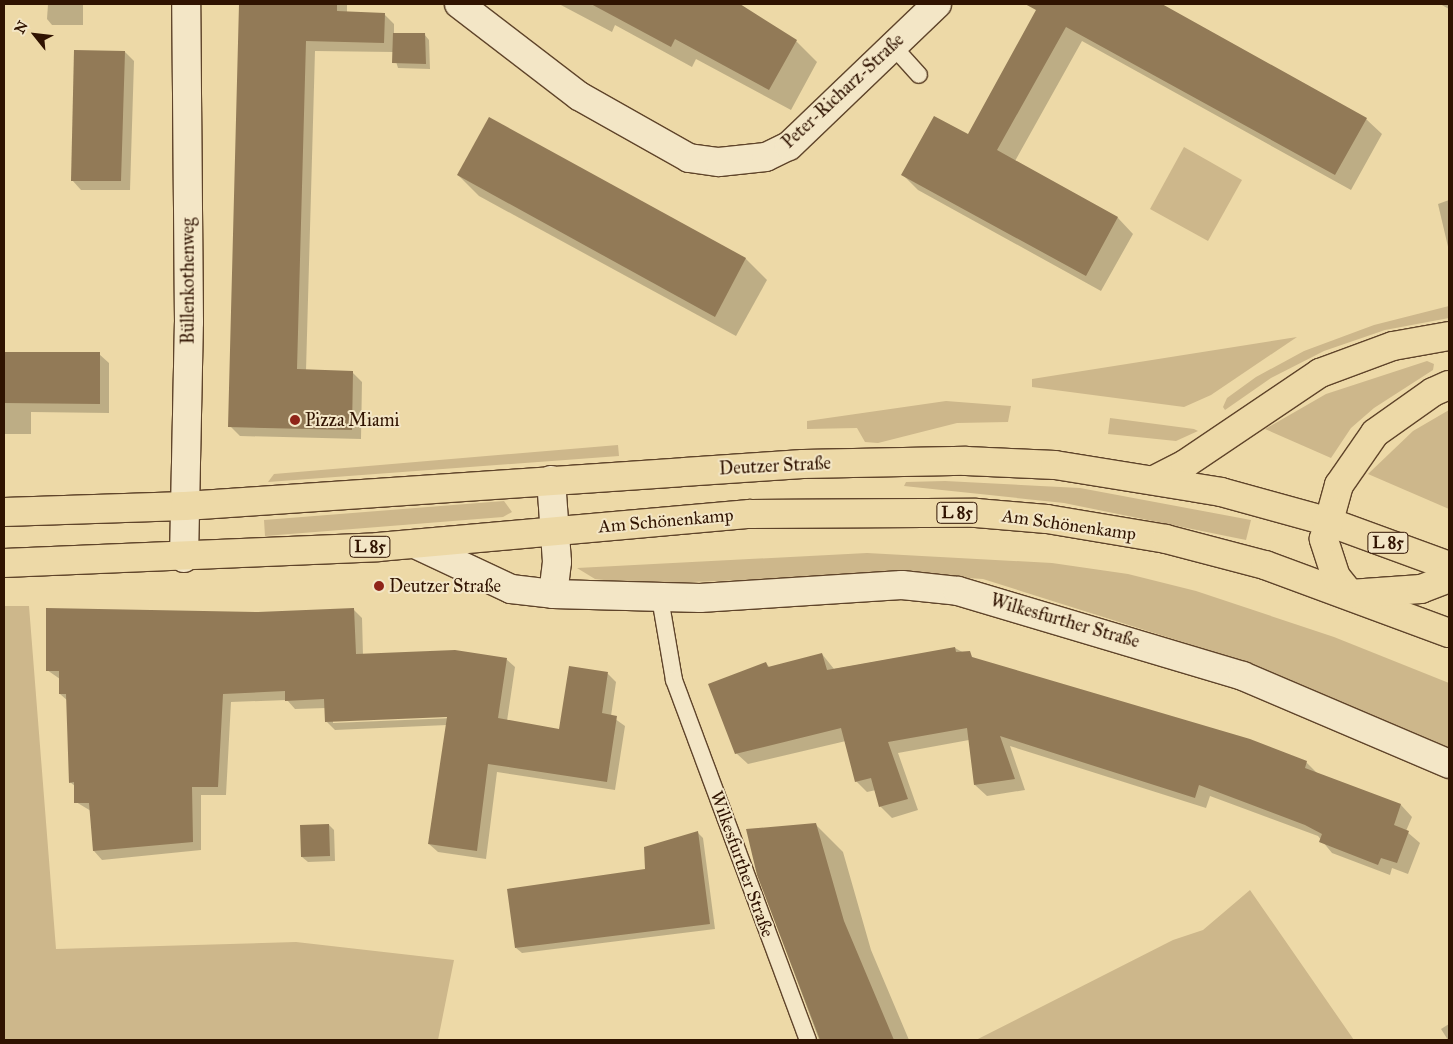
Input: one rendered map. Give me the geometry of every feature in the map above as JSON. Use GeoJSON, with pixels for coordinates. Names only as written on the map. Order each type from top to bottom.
{"type":"FeatureCollection","features":[{"type":"Feature","properties":{"kind":"main road"},"geometry":{"type":"LineString","coordinates":[[1156,479],[1185,464],[1320,373],[1393,346],[1449,336]]}},
{"type":"Feature","properties":{"kind":"main road"},"geometry":{"type":"LineString","coordinates":[[1449,385],[1432,392],[1375,433],[1339,485],[1326,521],[1328,560],[1350,594],[1421,589],[1449,578]]}},
{"type":"Feature","properties":{"kind":"main road","name":"Deutzer Straße"},"geometry":{"type":"LineString","coordinates":[[4,512],[185,506],[803,464],[932,461],[1055,465],[1156,479]]}},
{"type":"Feature","properties":{"kind":"main road","name":"L 85"},"geometry":{"type":"LineString","coordinates":[[1156,479],[1326,521],[1449,566]]}},
{"type":"Feature","properties":{"kind":"main road","name":"Am Schönenkamp"},"geometry":{"type":"LineString","coordinates":[[554,530],[750,514],[976,513],[1047,519],[1166,539],[1350,594],[1449,633]]}},
{"type":"Feature","properties":{"kind":"main road","name":"L 85"},"geometry":{"type":"LineString","coordinates":[[4,563],[184,558],[415,544],[554,530]]}},
{"type":"Feature","properties":{"kind":"street","name":"Büllenkothenweg"},"geometry":{"type":"LineString","coordinates":[[184,558],[186,4]]}},
{"type":"Feature","properties":{"kind":"street","name":"Peter-Richarz-Straße"},"geometry":{"type":"LineString","coordinates":[[459,4],[579,96],[689,158],[719,162],[766,157],[789,146],[892,45],[937,4]]}},
{"type":"Feature","properties":{"kind":"street"},"geometry":{"type":"LineString","coordinates":[[551,480],[554,530],[553,594]]}},
{"type":"Feature","properties":{"kind":"street","name":"Wilkesfurther Straße"},"geometry":{"type":"LineString","coordinates":[[415,544],[511,588],[553,594],[660,598],[902,585],[958,591],[1242,676],[1449,764]]}},
{"type":"Feature","properties":{"kind":"lane"},"geometry":{"type":"LineString","coordinates":[[892,45],[919,75]]}},
{"type":"Feature","properties":{"kind":"lane","name":"Wilkesfurther Straße"},"geometry":{"type":"LineString","coordinates":[[660,598],[674,680],[808,1040]]}},
{"type":"Feature","properties":{"kind":"shaded area"},"geometry":{"type":"Polygon","coordinates":[[[1184,147],[1242,180],[1208,241],[1150,209],[1184,147]]]}},
{"type":"Feature","properties":{"kind":"shaded area"},"geometry":{"type":"Polygon","coordinates":[[[1449,306],[1449,318],[1385,330],[1324,351],[1271,378],[1225,410],[1223,407],[1227,398],[1256,377],[1304,351],[1374,325],[1449,306]]]}},
{"type":"Feature","properties":{"kind":"shaded area"},"geometry":{"type":"Polygon","coordinates":[[[1297,337],[1211,395],[1184,407],[1032,387],[1032,379],[1297,337]]]}},
{"type":"Feature","properties":{"kind":"shaded area"},"geometry":{"type":"Polygon","coordinates":[[[1427,361],[1434,364],[1433,370],[1374,408],[1351,428],[1331,458],[1265,429],[1326,394],[1427,361]]]}},
{"type":"Feature","properties":{"kind":"shaded area"},"geometry":{"type":"Polygon","coordinates":[[[946,401],[1011,406],[1008,422],[957,423],[878,443],[865,442],[857,428],[807,429],[807,421],[946,401]]]}},
{"type":"Feature","properties":{"kind":"shaded area"},"geometry":{"type":"Polygon","coordinates":[[[1449,410],[1449,509],[1368,474],[1413,431],[1449,410]]]}},
{"type":"Feature","properties":{"kind":"shaded area"},"geometry":{"type":"Polygon","coordinates":[[[1110,418],[1198,431],[1176,441],[1108,434],[1110,418]]]}},
{"type":"Feature","properties":{"kind":"shaded area"},"geometry":{"type":"Polygon","coordinates":[[[618,445],[619,456],[268,482],[274,474],[618,445]]]}},
{"type":"Feature","properties":{"kind":"shaded area"},"geometry":{"type":"Polygon","coordinates":[[[945,481],[1080,488],[1251,520],[1246,540],[1064,503],[904,486],[906,482],[945,481]]]}},
{"type":"Feature","properties":{"kind":"shaded area"},"geometry":{"type":"Polygon","coordinates":[[[504,501],[512,512],[503,517],[265,536],[264,520],[504,501]]]}},
{"type":"Feature","properties":{"kind":"shaded area"},"geometry":{"type":"Polygon","coordinates":[[[867,553],[1052,563],[1128,574],[1196,591],[1334,637],[1449,683],[1449,748],[1243,661],[983,579],[904,574],[639,584],[595,579],[577,568],[867,553]]]}},
{"type":"Feature","properties":{"kind":"shaded area"},"geometry":{"type":"Polygon","coordinates":[[[4,606],[29,606],[56,949],[296,942],[454,960],[438,1040],[4,1040],[4,606]]]}},
{"type":"Feature","properties":{"kind":"shaded area"},"geometry":{"type":"Polygon","coordinates":[[[1250,890],[1354,1040],[976,1040],[1173,940],[1203,930],[1250,890]]]}},
{"type":"Feature","properties":{"kind":"building"},"geometry":{"type":"Polygon","coordinates":[[[239,4],[337,4],[337,11],[385,13],[384,43],[306,41],[297,369],[353,371],[352,430],[228,427],[239,4]]]}},
{"type":"Feature","properties":{"kind":"building"},"geometry":{"type":"Polygon","coordinates":[[[591,4],[740,4],[797,40],[769,90],[675,39],[671,47],[591,4]]]}},
{"type":"Feature","properties":{"kind":"building"},"geometry":{"type":"Polygon","coordinates":[[[1025,4],[1162,4],[1367,118],[1335,175],[1066,27],[997,150],[1118,217],[1086,276],[901,175],[934,116],[968,134],[1036,10],[1025,4]]]}},
{"type":"Feature","properties":{"kind":"building"},"geometry":{"type":"Polygon","coordinates":[[[393,33],[425,33],[426,64],[392,63],[393,33]]]}},
{"type":"Feature","properties":{"kind":"building"},"geometry":{"type":"Polygon","coordinates":[[[74,50],[125,51],[121,181],[71,181],[74,50]]]}},
{"type":"Feature","properties":{"kind":"building"},"geometry":{"type":"Polygon","coordinates":[[[489,117],[746,258],[715,317],[457,175],[489,117]]]}},
{"type":"Feature","properties":{"kind":"building"},"geometry":{"type":"Polygon","coordinates":[[[4,352],[100,352],[100,404],[4,403],[4,352]]]}},
{"type":"Feature","properties":{"kind":"building"},"geometry":{"type":"Polygon","coordinates":[[[46,608],[258,612],[354,608],[356,654],[455,650],[507,658],[498,718],[559,729],[569,666],[608,672],[602,713],[617,716],[607,782],[488,764],[477,851],[428,844],[447,717],[325,722],[324,699],[285,701],[285,691],[223,694],[218,787],[192,787],[193,842],[93,851],[89,803],[74,803],[74,782],[69,783],[66,694],[59,694],[59,671],[46,671],[46,608]]]}},
{"type":"Feature","properties":{"kind":"building"},"geometry":{"type":"Polygon","coordinates":[[[955,647],[956,652],[970,651],[972,657],[1250,739],[1307,761],[1305,768],[1401,804],[1394,825],[1409,831],[1397,863],[1381,858],[1378,865],[1319,842],[1322,834],[1305,825],[1199,785],[1195,798],[1000,736],[1015,779],[974,785],[967,728],[888,742],[908,799],[879,807],[871,778],[855,782],[841,728],[735,754],[708,684],[766,662],[768,667],[822,653],[827,670],[955,647]]]}},
{"type":"Feature","properties":{"kind":"building"},"geometry":{"type":"Polygon","coordinates":[[[816,823],[844,921],[894,1040],[820,1040],[757,875],[746,829],[816,823]]]}},
{"type":"Feature","properties":{"kind":"building"},"geometry":{"type":"Polygon","coordinates":[[[329,824],[330,856],[301,857],[300,825],[329,824]]]}},
{"type":"Feature","properties":{"kind":"building"},"geometry":{"type":"Polygon","coordinates":[[[698,831],[710,924],[515,948],[507,889],[645,869],[644,847],[698,831]]]}},
{"type":"Feature","properties":{"kind":"place","name":"Pizza Miami"},"geometry":{"type":"Point","coordinates":[295,420]}},
{"type":"Feature","properties":{"kind":"place","name":"Deutzer Straße"},"geometry":{"type":"Point","coordinates":[379,586]}}]}
